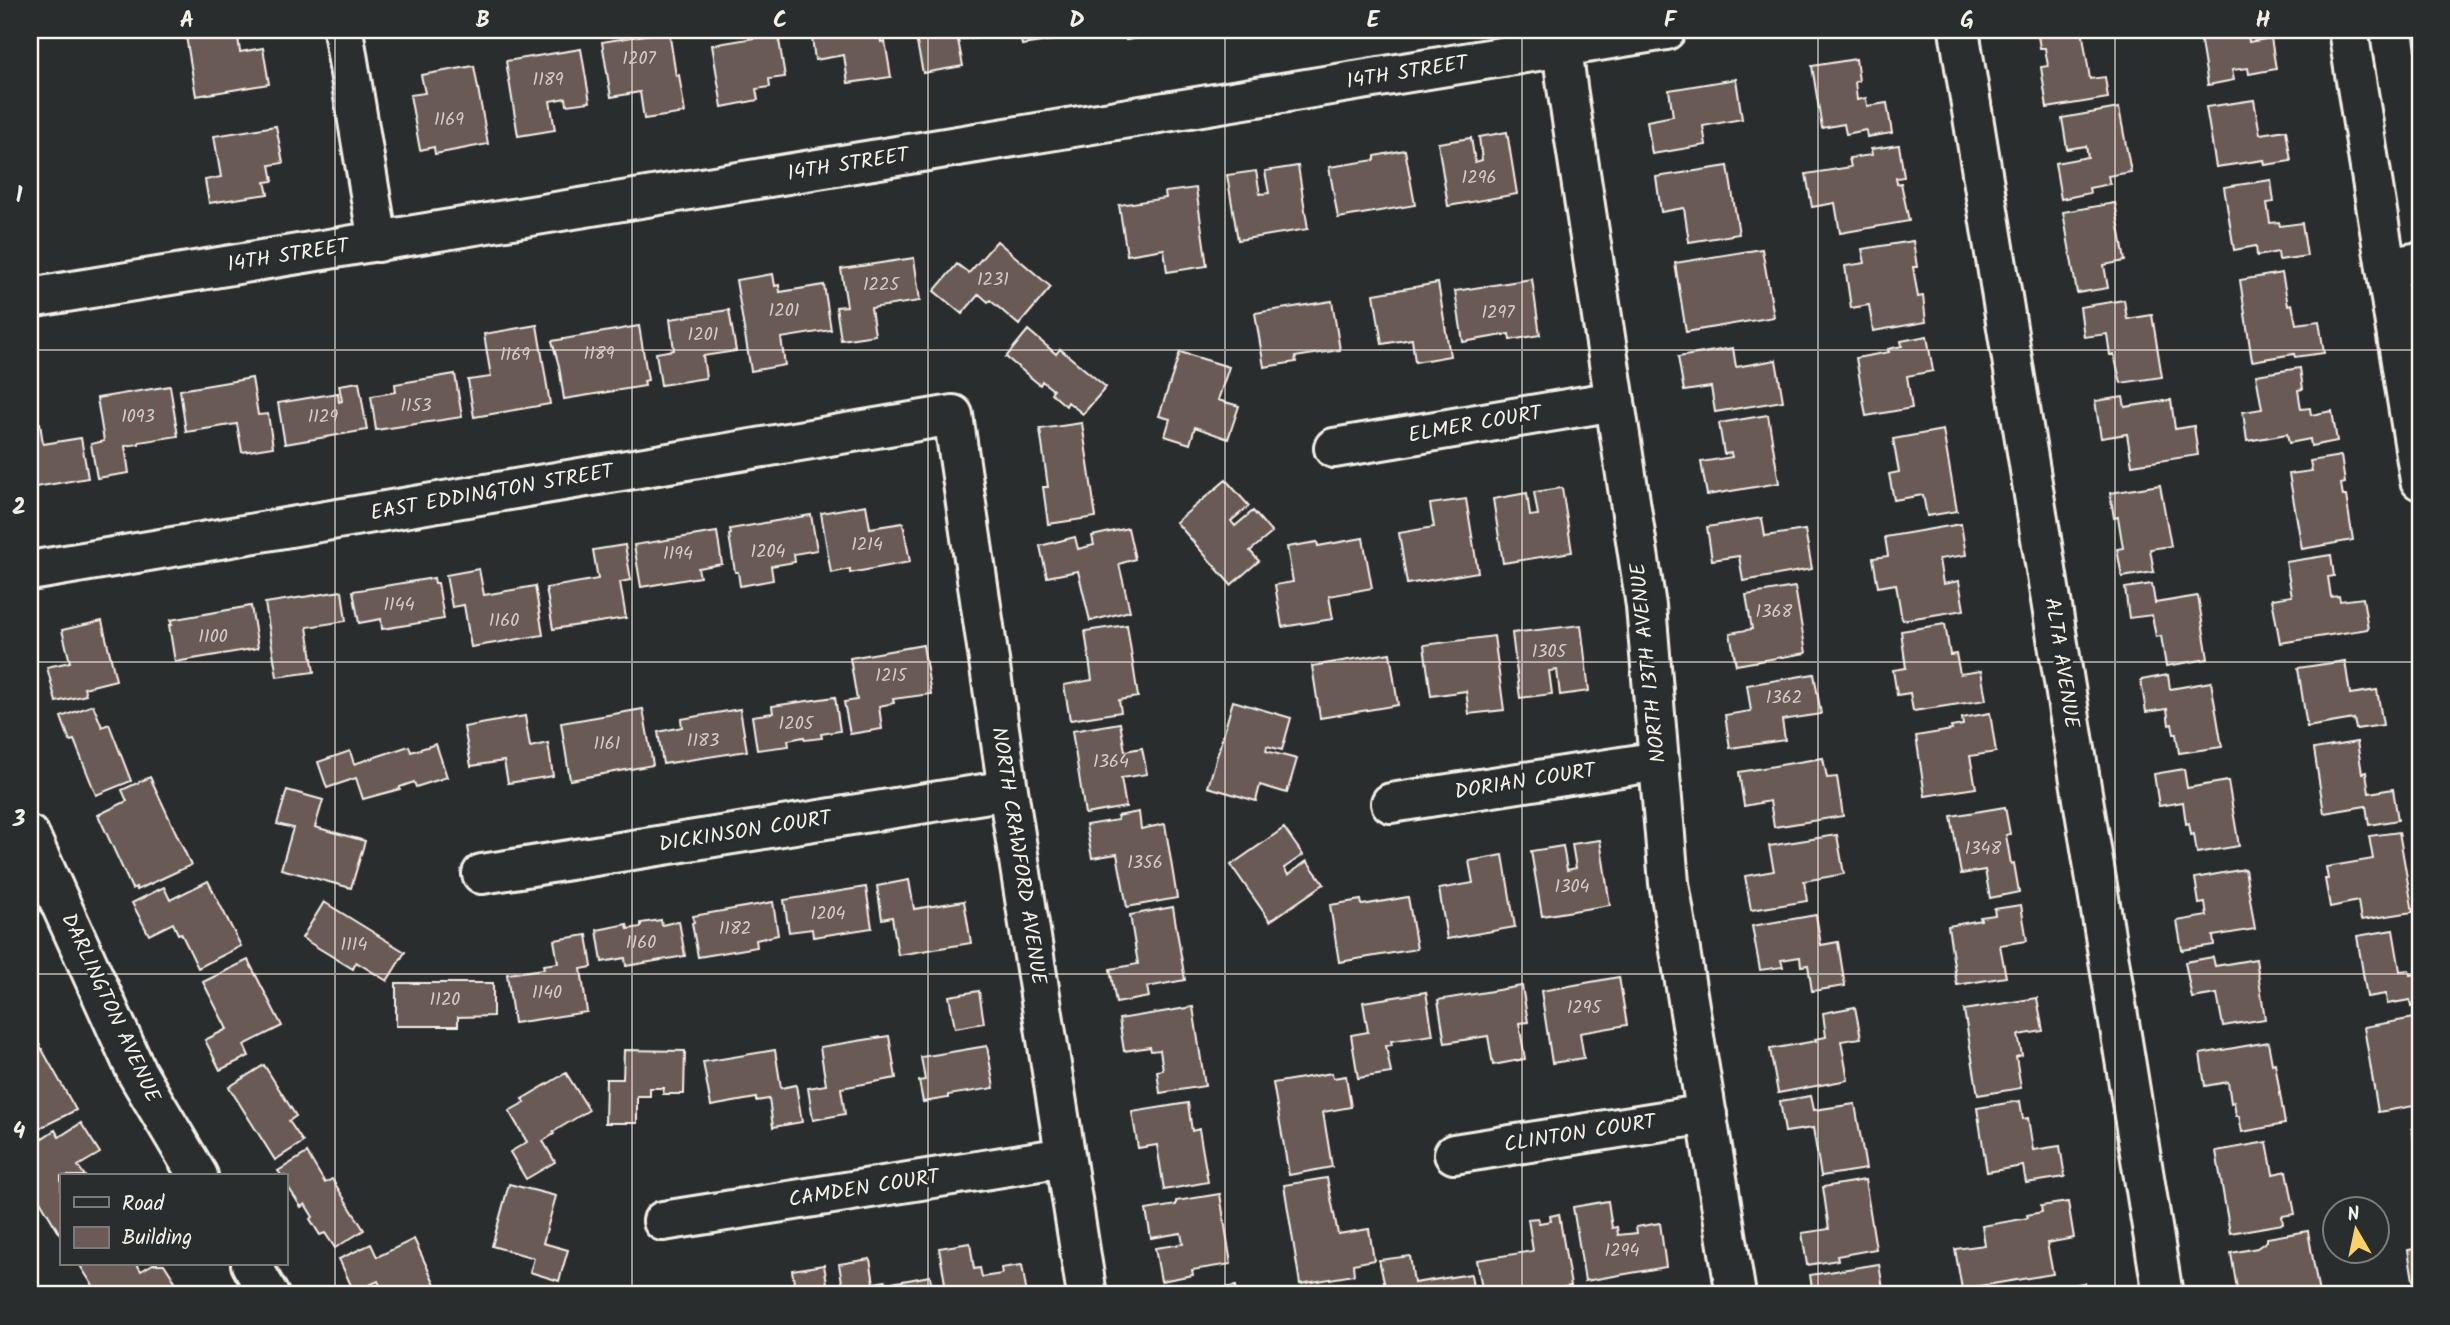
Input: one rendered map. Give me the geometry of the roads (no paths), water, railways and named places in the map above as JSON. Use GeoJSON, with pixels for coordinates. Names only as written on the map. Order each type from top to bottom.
{"type":"FeatureCollection","features":[{"type":"Feature","properties":{"kind":"street"},"geometry":{"type":"LineString","coordinates":[[343,30],[378,242]]}},
{"type":"Feature","properties":{"kind":"street","name":"14TH STREET"},"geometry":{"type":"LineString","coordinates":[[30,298],[378,242],[1561,38],[1666,30]]}},
{"type":"Feature","properties":{"kind":"street","name":"ALTA AVENUE"},"geometry":{"type":"LineString","coordinates":[[1959,30],[2163,1295]]}},
{"type":"Feature","properties":{"kind":"street"},"geometry":{"type":"LineString","coordinates":[[2348,30],[2403,265],[2420,480]]}},
{"type":"Feature","properties":{"kind":"street","name":"NORTH 13TH AVENUE"},"geometry":{"type":"LineString","coordinates":[[1561,38],[1646,606],[1669,883],[1736,1295]]}},
{"type":"Feature","properties":{"kind":"street","name":"ELMER COURT"},"geometry":{"type":"LineString","coordinates":[[1334,448],[1615,401]]}},
{"type":"Feature","properties":{"kind":"street","name":"EAST EDDINGTON STREET"},"geometry":{"type":"LineString","coordinates":[[30,571],[953,415]]}},
{"type":"Feature","properties":{"kind":"street","name":"NORTH CRAWFORD AVENUE"},"geometry":{"type":"LineString","coordinates":[[953,415],[1087,1295]]}},
{"type":"Feature","properties":{"kind":"street","name":"DORIAN COURT"},"geometry":{"type":"LineString","coordinates":[[1391,803],[1659,761]]}},
{"type":"Feature","properties":{"kind":"street","name":"DICKINSON COURT"},"geometry":{"type":"LineString","coordinates":[[482,874],[1008,790]]}},
{"type":"Feature","properties":{"kind":"street","name":"DARLINGTON AVENUE"},"geometry":{"type":"LineString","coordinates":[[30,836],[136,1073],[197,1174]]}},
{"type":"Feature","properties":{"kind":"street","name":"CLINTON COURT"},"geometry":{"type":"LineString","coordinates":[[1454,1154],[1707,1114]]}},
{"type":"Feature","properties":{"kind":"street","name":"CAMDEN COURT"},"geometry":{"type":"LineString","coordinates":[[663,1221],[1065,1157]]}},
{"type":"Feature","properties":{"kind":"street"},"geometry":{"type":"LineString","coordinates":[[252,1266],[270,1295]]}}]}
